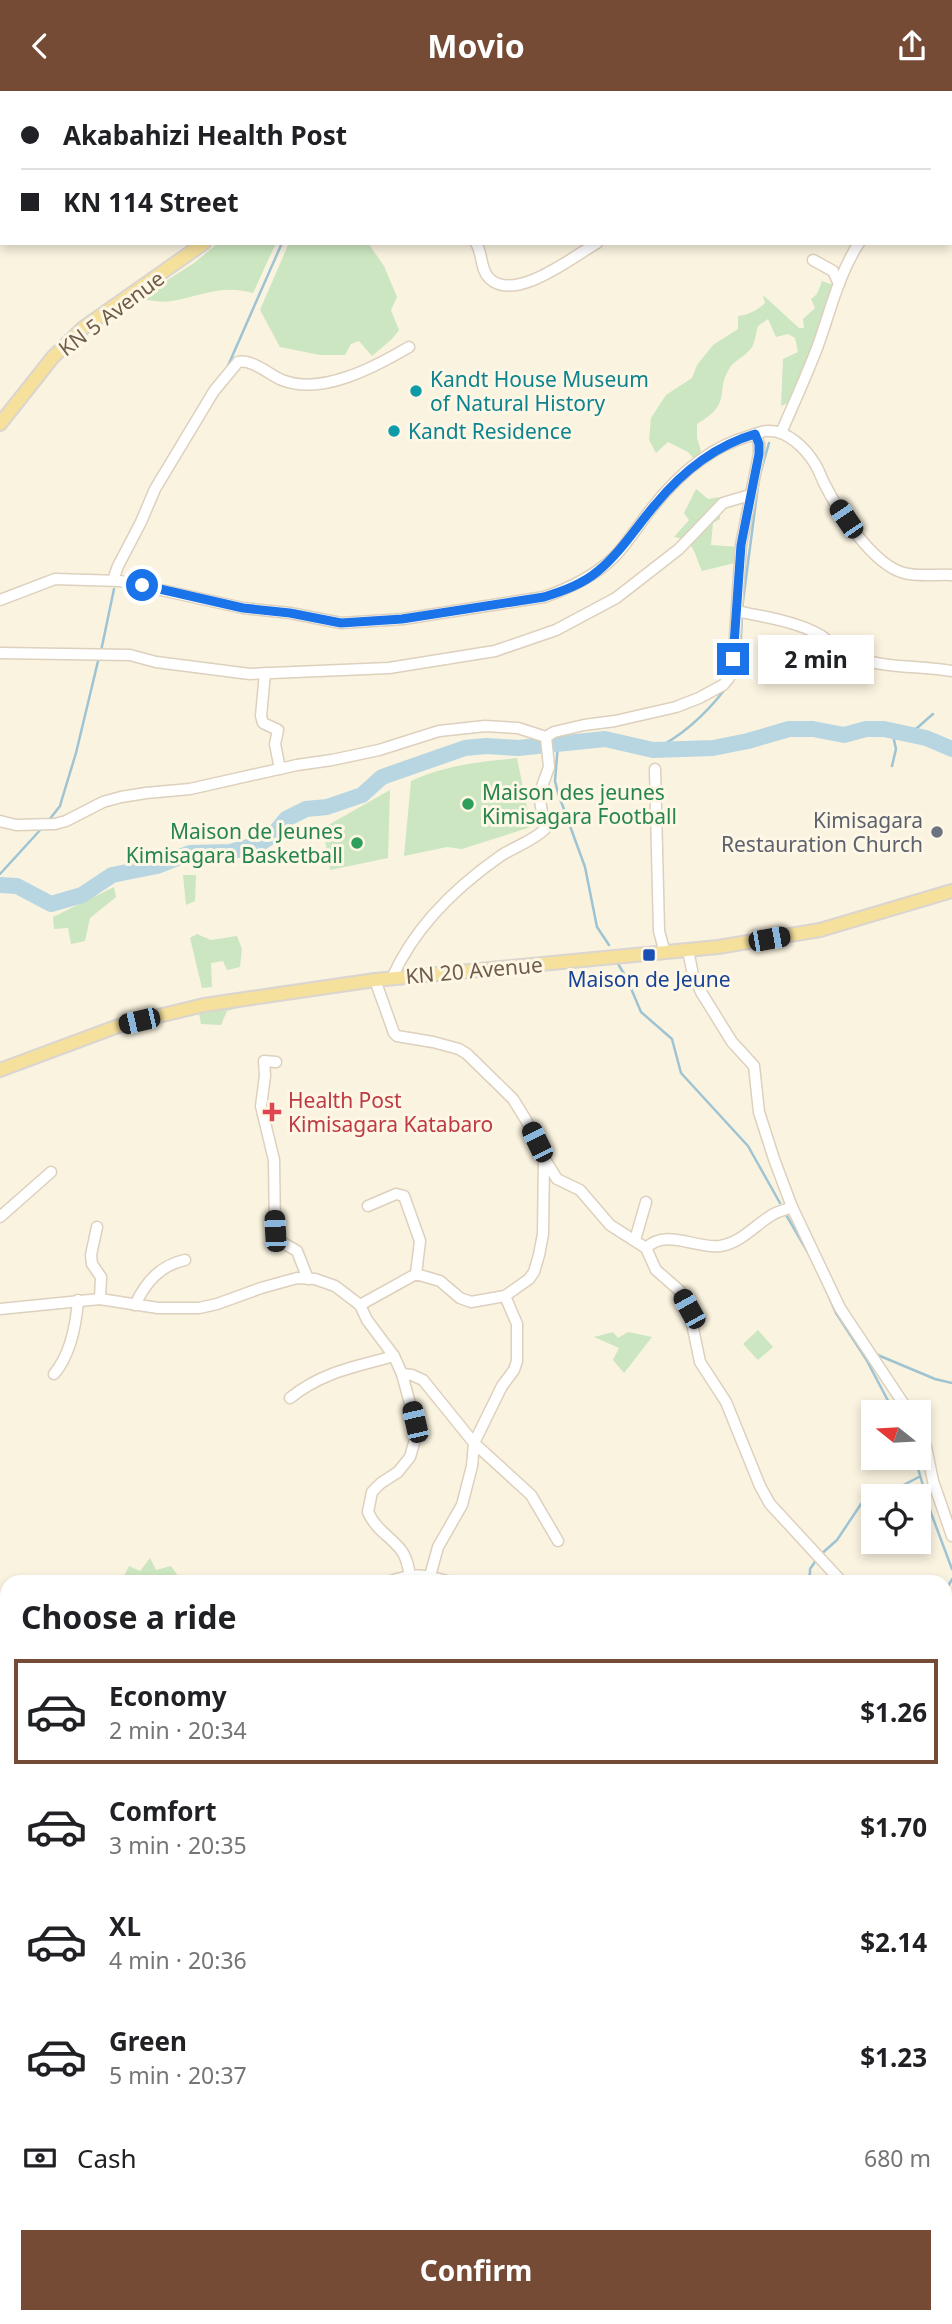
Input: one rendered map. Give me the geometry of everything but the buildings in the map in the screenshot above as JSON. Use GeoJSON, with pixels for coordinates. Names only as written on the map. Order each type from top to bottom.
{"type":"FeatureCollection","features":[{"type":"Feature","properties":{"kind":"main road","name":"KN 5 Avenue"},"geometry":{"type":"LineString","coordinates":[[0,424],[53,357],[83,328],[201,245]]}},
{"type":"Feature","properties":{"kind":"main road","name":"KN 20 Avenue"},"geometry":{"type":"LineString","coordinates":[[0,1070],[121,1025],[204,1005],[375,980],[665,953],[820,930],[952,891]]}},
{"type":"Feature","properties":{"kind":"street"},"geometry":{"type":"LineString","coordinates":[[477,245],[488,277],[494,282],[516,286],[536,281],[594,245]]}},
{"type":"Feature","properties":{"kind":"street"},"geometry":{"type":"LineString","coordinates":[[781,433],[816,350],[850,256],[858,245]]}},
{"type":"Feature","properties":{"kind":"street"},"geometry":{"type":"LineString","coordinates":[[813,260],[833,271],[839,284]]}},
{"type":"Feature","properties":{"kind":"street"},"geometry":{"type":"LineString","coordinates":[[113,580],[155,489],[208,401],[238,362],[250,362],[283,380],[308,385],[355,375],[409,347]]}},
{"type":"Feature","properties":{"kind":"street"},"geometry":{"type":"LineString","coordinates":[[0,600],[55,579],[113,580],[243,608],[290,613],[341,623],[402,619],[544,597],[596,573],[614,556],[681,476],[712,451],[740,438],[771,431],[781,433],[808,453],[836,504],[874,554],[895,570],[906,574],[952,575]]}},
{"type":"Feature","properties":{"kind":"street"},"geometry":{"type":"LineString","coordinates":[[546,737],[554,731],[676,707],[723,685],[732,671],[741,545],[759,454],[755,434]]}},
{"type":"Feature","properties":{"kind":"street"},"geometry":{"type":"LineString","coordinates":[[0,653],[130,655],[156,662],[250,674],[389,669],[495,651],[525,642],[574,621],[616,598],[679,549],[723,503],[750,495]]}},
{"type":"Feature","properties":{"kind":"street"},"geometry":{"type":"LineString","coordinates":[[737,611],[811,632],[842,653],[859,659],[952,671]]}},
{"type":"Feature","properties":{"kind":"street"},"geometry":{"type":"LineString","coordinates":[[265,673],[261,716],[263,723],[278,730],[275,744],[280,769]]}},
{"type":"Feature","properties":{"kind":"street"},"geometry":{"type":"LineString","coordinates":[[0,821],[16,825],[55,824],[103,802],[121,797],[190,789],[355,756],[419,736],[459,729],[485,726],[518,728],[546,737]]}},
{"type":"Feature","properties":{"kind":"street"},"geometry":{"type":"LineString","coordinates":[[393,978],[412,943],[442,905],[484,868],[545,829],[539,795],[549,767],[546,737]]}},
{"type":"Feature","properties":{"kind":"street"},"geometry":{"type":"LineString","coordinates":[[655,769],[659,931],[665,953]]}},
{"type":"Feature","properties":{"kind":"street"},"geometry":{"type":"LineString","coordinates":[[688,950],[693,975],[701,992],[732,1042],[754,1066],[761,1119],[792,1207],[840,1308],[901,1400]]}},
{"type":"Feature","properties":{"kind":"street"},"geometry":{"type":"LineString","coordinates":[[375,980],[394,1033],[397,1036],[458,1049],[467,1054],[513,1099],[557,1179],[576,1187],[610,1225],[646,1248],[656,1270],[680,1291],[689,1309],[700,1361],[726,1402],[760,1486],[770,1504],[836,1575]]}},
{"type":"Feature","properties":{"kind":"street"},"geometry":{"type":"LineString","coordinates":[[276,1062],[264,1061],[261,1106],[274,1160],[275,1231],[278,1240],[297,1251],[308,1279]]}},
{"type":"Feature","properties":{"kind":"street"},"geometry":{"type":"LineString","coordinates":[[416,1274],[440,1281],[466,1301],[505,1296],[529,1279],[534,1272],[543,1234],[544,1157]]}},
{"type":"Feature","properties":{"kind":"street"},"geometry":{"type":"LineString","coordinates":[[0,1217],[51,1173]]}},
{"type":"Feature","properties":{"kind":"street"},"geometry":{"type":"LineString","coordinates":[[360,1305],[416,1274],[419,1265],[420,1241],[404,1196],[396,1194],[368,1206]]}},
{"type":"Feature","properties":{"kind":"street"},"geometry":{"type":"LineString","coordinates":[[635,1240],[646,1202]]}},
{"type":"Feature","properties":{"kind":"street"},"geometry":{"type":"LineString","coordinates":[[646,1248],[653,1241],[672,1239],[704,1246],[723,1245],[735,1241],[773,1214],[792,1207]]}},
{"type":"Feature","properties":{"kind":"street"},"geometry":{"type":"LineString","coordinates":[[97,1227],[91,1255],[92,1264],[102,1277],[100,1299]]}},
{"type":"Feature","properties":{"kind":"street"},"geometry":{"type":"LineString","coordinates":[[135,1305],[156,1273],[186,1261]]}},
{"type":"Feature","properties":{"kind":"street"},"geometry":{"type":"LineString","coordinates":[[0,1309],[100,1299],[158,1308],[199,1308],[296,1278],[315,1279],[335,1286],[360,1305],[367,1320],[394,1356],[411,1407],[416,1436],[410,1457],[402,1468],[372,1492],[368,1513],[377,1528],[401,1549],[410,1575]]}},
{"type":"Feature","properties":{"kind":"street"},"geometry":{"type":"LineString","coordinates":[[430,1575],[438,1547],[462,1505],[472,1466],[474,1443],[517,1361],[517,1324],[505,1296]]}},
{"type":"Feature","properties":{"kind":"street"},"geometry":{"type":"LineString","coordinates":[[54,1374],[73,1337],[78,1300]]}},
{"type":"Feature","properties":{"kind":"street"},"geometry":{"type":"LineString","coordinates":[[289,1398],[316,1380],[394,1356]]}},
{"type":"Feature","properties":{"kind":"street"},"geometry":{"type":"LineString","coordinates":[[401,1374],[423,1380],[474,1443],[531,1495],[558,1541]]}},
{"type":"Feature","properties":{"kind":"street"},"geometry":{"type":"LineString","coordinates":[[931,1470],[952,1536]]}},
{"type":"Feature","properties":{"kind":"green space"},"geometry":{"type":"Polygon","coordinates":[[[216,245],[275,245],[253,293],[221,290],[167,302],[138,299],[194,263],[216,245]]]}},
{"type":"Feature","properties":{"kind":"green space"},"geometry":{"type":"Polygon","coordinates":[[[288,245],[369,245],[384,266],[397,297],[391,310],[399,330],[372,356],[359,341],[351,344],[345,355],[320,355],[280,347],[260,310],[288,245]]]}},
{"type":"Feature","properties":{"kind":"green space"},"geometry":{"type":"Polygon","coordinates":[[[822,281],[833,285],[810,358],[790,402],[781,406],[783,359],[798,352],[795,338],[788,334],[776,337],[768,319],[758,326],[750,350],[731,366],[716,409],[697,424],[701,451],[695,460],[688,452],[668,442],[656,453],[649,440],[651,418],[666,395],[692,378],[697,365],[713,345],[738,329],[738,316],[762,306],[765,303],[763,295],[799,328],[804,328],[803,319],[815,308],[811,299],[817,294],[822,281]]]}},
{"type":"Feature","properties":{"kind":"green space"},"geometry":{"type":"Polygon","coordinates":[[[696,489],[708,499],[719,497],[720,519],[713,523],[711,545],[738,547],[735,563],[702,571],[690,545],[674,537],[689,520],[684,513],[696,489]]]}},
{"type":"Feature","properties":{"kind":"green space","name":"Maison des jeunes Kimisagara Football"},"geometry":{"type":"Polygon","coordinates":[[[517,758],[531,827],[462,849],[447,847],[404,856],[411,781],[450,768],[517,758]]]}},
{"type":"Feature","properties":{"kind":"green space","name":"Maison de Jeunes Kimisagara Basketball"},"geometry":{"type":"Polygon","coordinates":[[[390,790],[388,858],[330,870],[323,828],[390,790]]]}},
{"type":"Feature","properties":{"kind":"green space"},"geometry":{"type":"Polygon","coordinates":[[[183,875],[196,875],[195,901],[186,905],[183,875]]]}},
{"type":"Feature","properties":{"kind":"green space"},"geometry":{"type":"Polygon","coordinates":[[[114,887],[116,897],[90,918],[85,941],[71,944],[68,928],[54,929],[53,917],[114,887]]]}},
{"type":"Feature","properties":{"kind":"green space"},"geometry":{"type":"Polygon","coordinates":[[[197,934],[211,940],[237,936],[242,949],[240,967],[227,970],[223,961],[211,963],[212,987],[202,988],[190,938],[197,934]]]}},
{"type":"Feature","properties":{"kind":"green space"},"geometry":{"type":"Polygon","coordinates":[[[237,1002],[240,1007],[227,1011],[221,1025],[201,1024],[198,1008],[237,1002]]]}},
{"type":"Feature","properties":{"kind":"green space"},"geometry":{"type":"Polygon","coordinates":[[[758,1330],[773,1347],[758,1360],[743,1344],[758,1330]]]}},
{"type":"Feature","properties":{"kind":"green space"},"geometry":{"type":"Polygon","coordinates":[[[613,1332],[618,1338],[628,1332],[652,1337],[624,1373],[613,1360],[619,1348],[594,1337],[613,1332]]]}},
{"type":"Feature","properties":{"kind":"green space"},"geometry":{"type":"Polygon","coordinates":[[[150,1558],[156,1570],[171,1566],[177,1575],[124,1575],[129,1566],[140,1571],[150,1558]]]}},
{"type":"Feature","properties":{"kind":"waterway"},"geometry":{"type":"LineString","coordinates":[[227,368],[281,245]]}},
{"type":"Feature","properties":{"kind":"waterway"},"geometry":{"type":"LineString","coordinates":[[742,609],[759,478],[769,443]]}},
{"type":"Feature","properties":{"kind":"waterway"},"geometry":{"type":"LineString","coordinates":[[101,651],[114,589]]}},
{"type":"Feature","properties":{"kind":"waterway"},"geometry":{"type":"LineString","coordinates":[[736,671],[740,658],[742,615]]}},
{"type":"Feature","properties":{"kind":"waterway"},"geometry":{"type":"LineString","coordinates":[[49,820],[60,806],[99,657]]}},
{"type":"Feature","properties":{"kind":"waterway"},"geometry":{"type":"LineString","coordinates":[[653,750],[693,723],[726,688]]}},
{"type":"Feature","properties":{"kind":"waterway"},"geometry":{"type":"LineString","coordinates":[[909,735],[933,714]]}},
{"type":"Feature","properties":{"kind":"waterway"},"geometry":{"type":"LineString","coordinates":[[0,885],[17,886],[51,904],[82,895],[112,875],[157,866],[190,853],[230,852],[259,844],[272,836],[286,819],[306,809],[327,807],[362,795],[382,777],[465,748],[518,748],[605,739],[653,750],[713,748],[789,729],[813,729],[844,735],[866,729],[884,729],[926,738],[952,749]]}},
{"type":"Feature","properties":{"kind":"waterway"},"geometry":{"type":"LineString","coordinates":[[892,731],[896,749],[892,766]]}},
{"type":"Feature","properties":{"kind":"waterway"},"geometry":{"type":"LineString","coordinates":[[558,744],[555,781],[558,793],[585,867],[597,927],[609,945]]}},
{"type":"Feature","properties":{"kind":"waterway"},"geometry":{"type":"LineString","coordinates":[[0,874],[42,828]]}},
{"type":"Feature","properties":{"kind":"waterway"},"geometry":{"type":"LineString","coordinates":[[617,962],[641,1012],[672,1039],[681,1073],[748,1146],[780,1203]]}},
{"type":"Feature","properties":{"kind":"waterway"},"geometry":{"type":"LineString","coordinates":[[785,1213],[810,1256]]}},
{"type":"Feature","properties":{"kind":"waterway"},"geometry":{"type":"LineString","coordinates":[[819,1274],[836,1313],[866,1359],[888,1400]]}},
{"type":"Feature","properties":{"kind":"waterway"},"geometry":{"type":"LineString","coordinates":[[873,1353],[935,1379],[952,1383]]}},
{"type":"Feature","properties":{"kind":"waterway"},"geometry":{"type":"LineString","coordinates":[[918,1470],[952,1569]]}},
{"type":"Feature","properties":{"kind":"waterway"},"geometry":{"type":"LineString","coordinates":[[905,1484],[919,1477]]}},
{"type":"Feature","properties":{"kind":"waterway"},"geometry":{"type":"LineString","coordinates":[[809,1575],[810,1569],[819,1556],[837,1540],[861,1504]]}},
{"type":"Feature","properties":{"kind":"place","name":"Kandt House Museum of Natural History"},"geometry":{"type":"Point","coordinates":[416,391]}},
{"type":"Feature","properties":{"kind":"place","name":"Kandt Residence"},"geometry":{"type":"Point","coordinates":[394,431]}},
{"type":"Feature","properties":{"kind":"place","name":"Maison des jeunes Kimisagara Football"},"geometry":{"type":"Point","coordinates":[468,804]}},
{"type":"Feature","properties":{"kind":"place","name":"Kimisagara Restauration Church"},"geometry":{"type":"Point","coordinates":[937,832]}},
{"type":"Feature","properties":{"kind":"place","name":"Maison de Jeunes Kimisagara Basketball"},"geometry":{"type":"Point","coordinates":[357,843]}},
{"type":"Feature","properties":{"kind":"place","name":"Maison de Jeune"},"geometry":{"type":"Point","coordinates":[649,955]}},
{"type":"Feature","properties":{"kind":"place","name":"Health Post Kimisagara Katabaro"},"geometry":{"type":"Point","coordinates":[272,1112]}},
{"type":"Feature","properties":{"kind":"route"},"geometry":{"type":"LineString","coordinates":[[142,585],[243,608],[290,613],[341,623],[402,619],[544,597],[580,583],[596,573],[614,556],[681,476],[712,451],[755,434],[759,454],[741,545],[733,659]]}}]}
